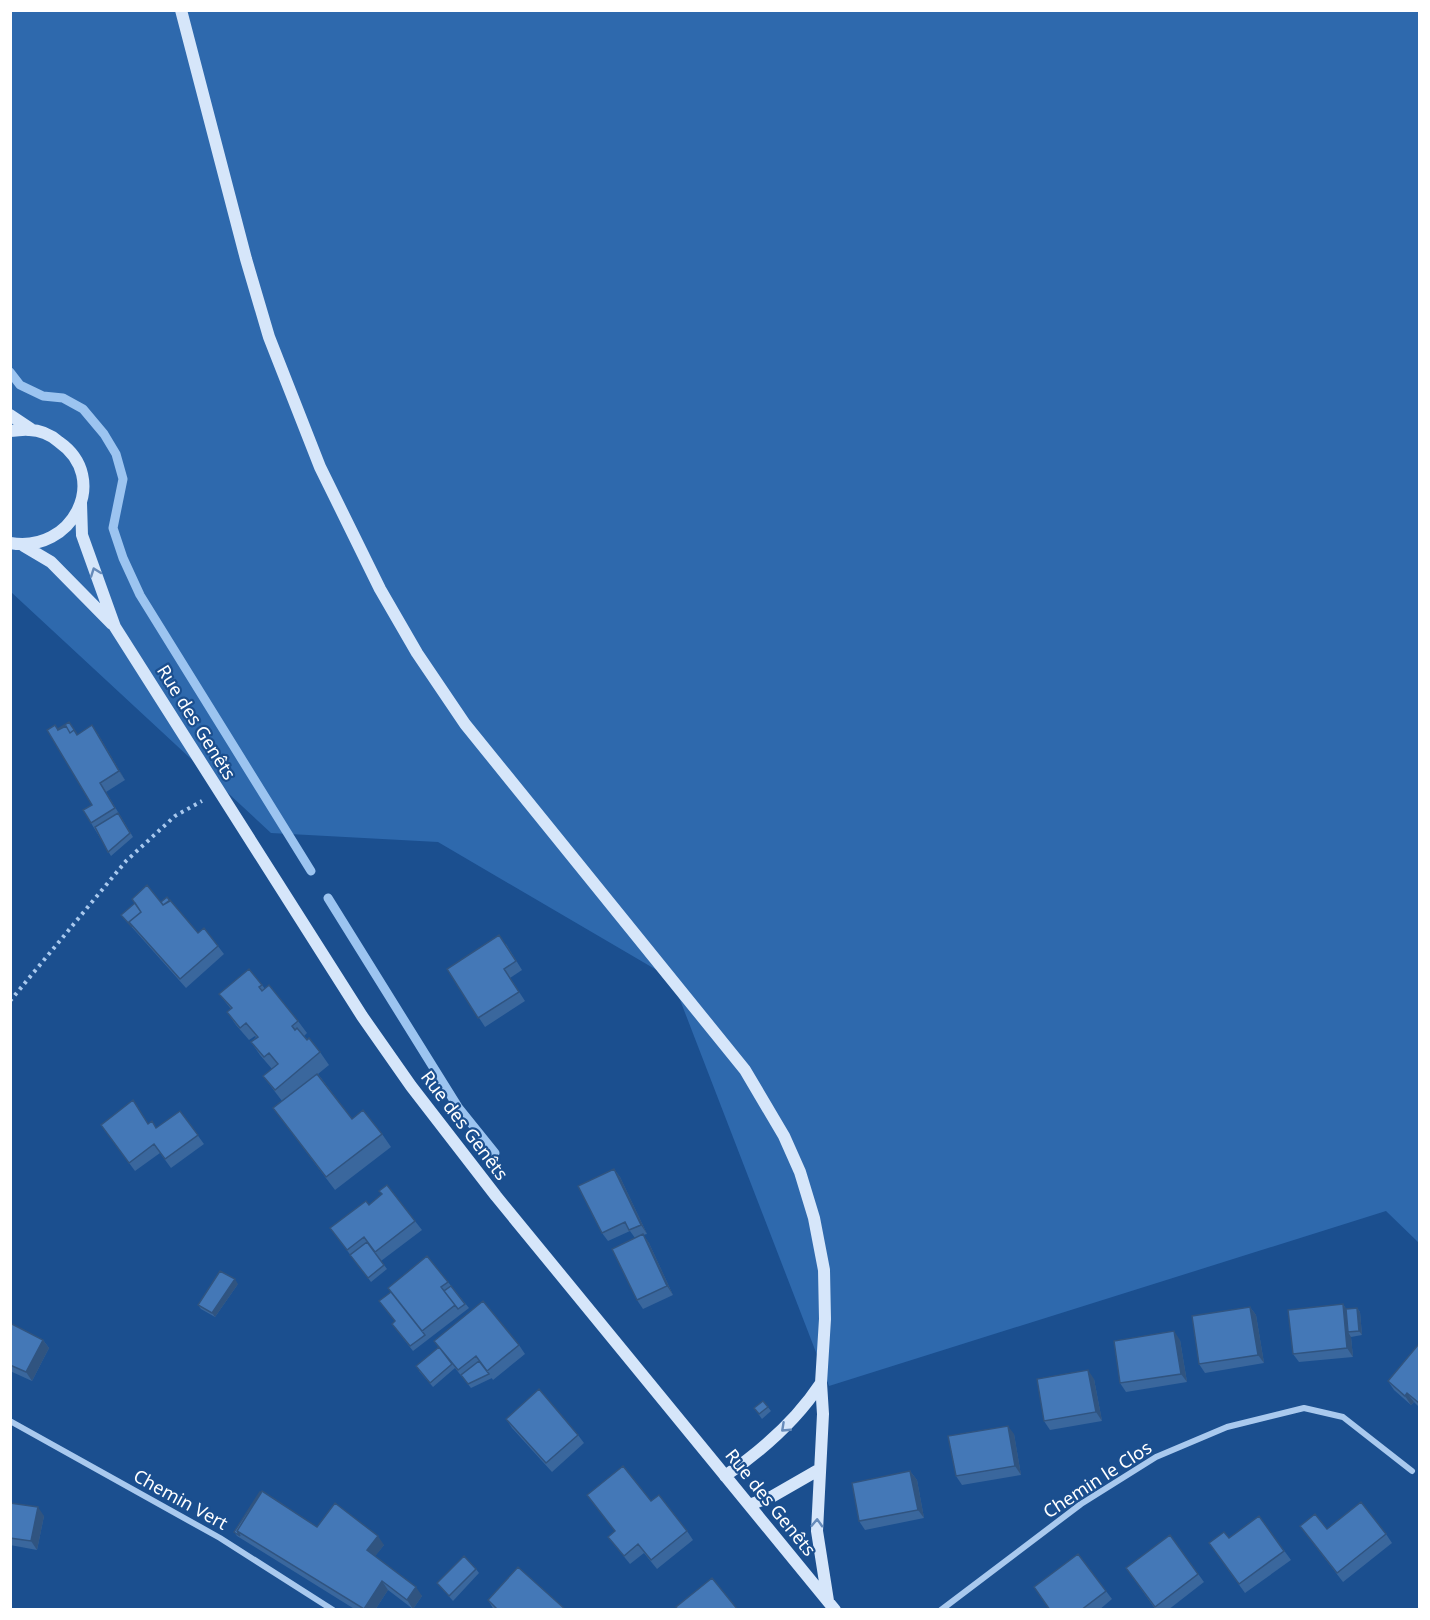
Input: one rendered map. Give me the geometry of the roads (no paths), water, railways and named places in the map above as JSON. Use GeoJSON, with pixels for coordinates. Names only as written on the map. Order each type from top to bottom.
{"type":"FeatureCollection","features":[{"type":"Feature","properties":{"kind":"street"},"geometry":{"type":"LineString","coordinates":[[181,10],[246,259],[269,337],[320,467],[380,589],[417,653],[465,724],[745,1070],[784,1136],[804,1183],[814,1218],[824,1270],[823,1414],[817,1532],[832,1605]]}},
{"type":"Feature","properties":{"kind":"street"},"geometry":{"type":"LineString","coordinates":[[10,415],[31,429]]}},
{"type":"Feature","properties":{"kind":"street"},"geometry":{"type":"LineString","coordinates":[[10,431],[31,429]]}},
{"type":"Feature","properties":{"kind":"street","name":"Rue des Genêts"},"geometry":{"type":"LineString","coordinates":[[31,429],[50,435],[66,447],[78,463],[83,483],[82,535],[115,627]]}},
{"type":"Feature","properties":{"kind":"street"},"geometry":{"type":"LineString","coordinates":[[10,543],[24,546],[41,543],[58,536],[72,521],[81,503]]}},
{"type":"Feature","properties":{"kind":"street","name":"Rue des Genêts"},"geometry":{"type":"LineString","coordinates":[[24,546],[51,562],[115,627],[362,1016],[411,1086],[496,1196],[832,1605]]}},
{"type":"Feature","properties":{"kind":"street"},"geometry":{"type":"LineString","coordinates":[[725,1476],[762,1448],[792,1421],[822,1383]]}},
{"type":"Feature","properties":{"kind":"street","name":"Chemin le Clos"},"geometry":{"type":"LineString","coordinates":[[941,1610],[1081,1504],[1156,1457],[1227,1427],[1305,1408],[1343,1417],[1412,1471]]}},
{"type":"Feature","properties":{"kind":"street","name":"Chemin Vert"},"geometry":{"type":"LineString","coordinates":[[10,1421],[220,1538],[333,1610]]}},
{"type":"Feature","properties":{"kind":"street"},"geometry":{"type":"LineString","coordinates":[[749,1505],[773,1496],[820,1469]]}},
{"type":"Feature","properties":{"kind":"waterway"},"geometry":{"type":"LineString","coordinates":[[10,372],[20,385],[43,396],[63,398],[83,409],[104,434],[116,454],[123,479],[113,528],[123,558],[140,595],[311,871]]}},
{"type":"Feature","properties":{"kind":"waterway"},"geometry":{"type":"LineString","coordinates":[[328,898],[458,1107],[495,1153]]}}]}
